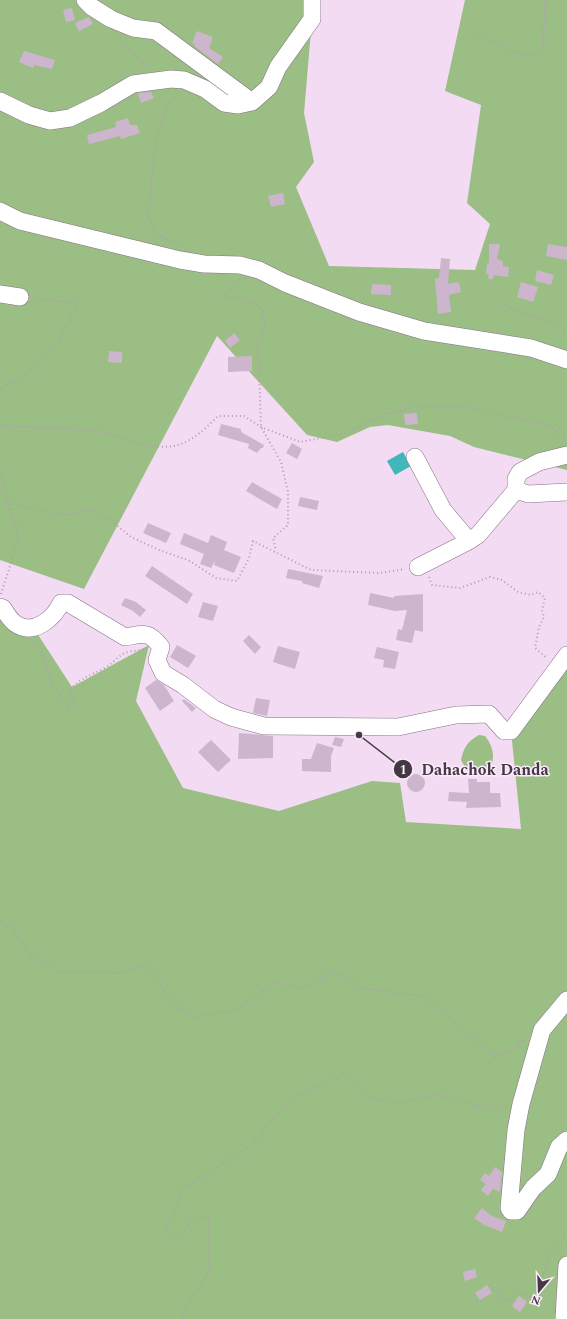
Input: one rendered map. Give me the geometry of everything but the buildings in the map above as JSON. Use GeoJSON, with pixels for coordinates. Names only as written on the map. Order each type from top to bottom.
{"type":"FeatureCollection","features":[{"type":"Feature","properties":{"kind":"street"},"geometry":{"type":"LineString","coordinates":[[85,0],[92,7],[111,19],[133,28],[156,31],[234,91],[252,102]]}},
{"type":"Feature","properties":{"kind":"street"},"geometry":{"type":"LineString","coordinates":[[0,101],[29,115],[50,121],[70,118],[101,103],[133,84],[157,80],[184,80],[205,89],[224,103],[238,105],[252,102],[269,87],[278,67],[312,19],[312,0]]}},
{"type":"Feature","properties":{"kind":"street"},"geometry":{"type":"LineString","coordinates":[[0,211],[20,221],[180,260],[204,264],[240,265],[259,270],[285,283],[358,312],[424,331],[531,348],[567,360]]}},
{"type":"Feature","properties":{"kind":"street"},"geometry":{"type":"LineString","coordinates":[[0,294],[20,297]]}},
{"type":"Feature","properties":{"kind":"street"},"geometry":{"type":"LineString","coordinates":[[421,566],[469,542],[478,535],[516,490],[516,479],[520,472],[539,462],[567,455]]}},
{"type":"Feature","properties":{"kind":"street"},"geometry":{"type":"LineString","coordinates":[[415,457],[443,510],[469,542]]}},
{"type":"Feature","properties":{"kind":"street"},"geometry":{"type":"LineString","coordinates":[[516,490],[528,494],[567,492]]}},
{"type":"Feature","properties":{"kind":"street"},"geometry":{"type":"LineString","coordinates":[[0,607],[17,625],[29,628],[39,626],[48,621],[57,612],[62,603],[68,603],[125,637],[143,634],[152,637],[161,647],[157,660],[163,673],[183,685],[214,708],[231,717],[264,726],[398,727],[456,715],[489,714],[504,730],[511,731],[562,661]]}},
{"type":"Feature","properties":{"kind":"street"},"geometry":{"type":"LineString","coordinates":[[567,1000],[542,1030],[521,1104],[516,1130],[509,1208],[511,1211],[517,1212],[533,1188],[548,1174],[559,1147],[567,1140]]}},
{"type":"Feature","properties":{"kind":"street"},"geometry":{"type":"LineString","coordinates":[[564,1319],[567,1265]]}},
{"type":"Feature","properties":{"kind":"path"},"geometry":{"type":"LineString","coordinates":[[478,33],[502,46],[528,57],[543,50],[545,2],[548,0]]}},
{"type":"Feature","properties":{"kind":"path"},"geometry":{"type":"LineString","coordinates":[[112,31],[157,80]]}},
{"type":"Feature","properties":{"kind":"path"},"geometry":{"type":"LineString","coordinates":[[184,80],[164,114],[155,146],[148,216],[154,231],[163,238],[181,244],[186,249]]}},
{"type":"Feature","properties":{"kind":"path"},"geometry":{"type":"LineString","coordinates":[[259,270],[241,278],[223,296],[228,298],[241,298],[254,302],[263,311],[266,328],[258,340],[262,427],[281,462],[288,492],[288,525],[273,538],[276,551]]}},
{"type":"Feature","properties":{"kind":"path"},"geometry":{"type":"LineString","coordinates":[[0,389],[28,374],[58,344],[77,303],[20,297]]}},
{"type":"Feature","properties":{"kind":"path"},"geometry":{"type":"LineString","coordinates":[[504,306],[554,324],[567,331]]}},
{"type":"Feature","properties":{"kind":"path"},"geometry":{"type":"LineString","coordinates":[[0,426],[102,432],[147,446],[170,447],[188,442],[198,436],[218,416],[244,416],[262,427],[300,442],[347,433],[384,414],[419,406],[464,408],[551,426],[567,442]]}},
{"type":"Feature","properties":{"kind":"path"},"geometry":{"type":"LineString","coordinates":[[0,475],[3,480],[7,503],[17,527],[16,546],[0,597]]}},
{"type":"Feature","properties":{"kind":"path"},"geometry":{"type":"LineString","coordinates":[[7,503],[68,515],[89,510],[109,519],[131,537],[159,550],[188,560],[216,578],[237,580],[249,558],[253,541],[312,570],[380,573],[421,566],[432,584],[460,588],[490,577],[502,580],[518,592],[531,595],[538,592],[545,598],[542,610],[544,617],[539,627],[535,648],[562,661]]}},
{"type":"Feature","properties":{"kind":"path"},"geometry":{"type":"LineString","coordinates":[[31,640],[41,651],[51,682],[69,708],[74,704],[68,691],[77,682],[86,676],[106,668],[120,656],[130,651],[138,651],[156,641]]}},
{"type":"Feature","properties":{"kind":"path"},"geometry":{"type":"LineString","coordinates":[[0,922],[12,927],[32,957],[60,972],[121,973],[147,965],[173,1004],[194,1017],[236,1010],[275,982],[303,989],[329,973],[346,976],[360,988],[423,996],[495,1057],[511,1051],[528,1035]]}},
{"type":"Feature","properties":{"kind":"path"},"geometry":{"type":"LineString","coordinates":[[185,1319],[181,1316],[208,1273],[208,1216],[192,1219],[181,1237],[171,1240],[167,1230],[182,1190],[251,1145],[291,1099],[343,1074],[366,1096],[398,1104],[436,1094],[495,1110],[521,1104]]}},
{"type":"Feature","properties":{"kind":"path"},"geometry":{"type":"LineString","coordinates":[[490,1285],[507,1302],[519,1292],[530,1296],[537,1291],[551,1253],[567,1237]]}},
{"type":"Feature","properties":{"kind":"shaded area"},"geometry":{"type":"Polygon","coordinates":[[[0,0],[311,0],[312,19],[304,113],[314,162],[296,187],[329,266],[475,270],[490,224],[467,203],[481,105],[445,91],[465,0],[567,0],[567,470],[474,447],[450,436],[388,425],[370,427],[337,442],[307,435],[217,336],[84,589],[0,560],[0,0]]]}},
{"type":"Feature","properties":{"kind":"shaded area"},"geometry":{"type":"Polygon","coordinates":[[[403,452],[411,466],[395,475],[387,461],[403,452]]]}},
{"type":"Feature","properties":{"kind":"shaded area"},"geometry":{"type":"Polygon","coordinates":[[[0,616],[33,627],[72,687],[149,645],[136,701],[183,788],[279,811],[372,781],[400,783],[406,822],[521,829],[511,731],[567,654],[567,1319],[0,1319],[0,616]]]}},
{"type":"Feature","properties":{"kind":"shaded area"},"geometry":{"type":"Polygon","coordinates":[[[479,735],[485,736],[490,743],[493,757],[489,768],[476,773],[467,771],[461,760],[467,745],[479,735]]]}},
{"type":"Feature","properties":{"kind":"place","name":"Dahachok Danda"},"geometry":{"type":"Point","coordinates":[359,735]}}]}
